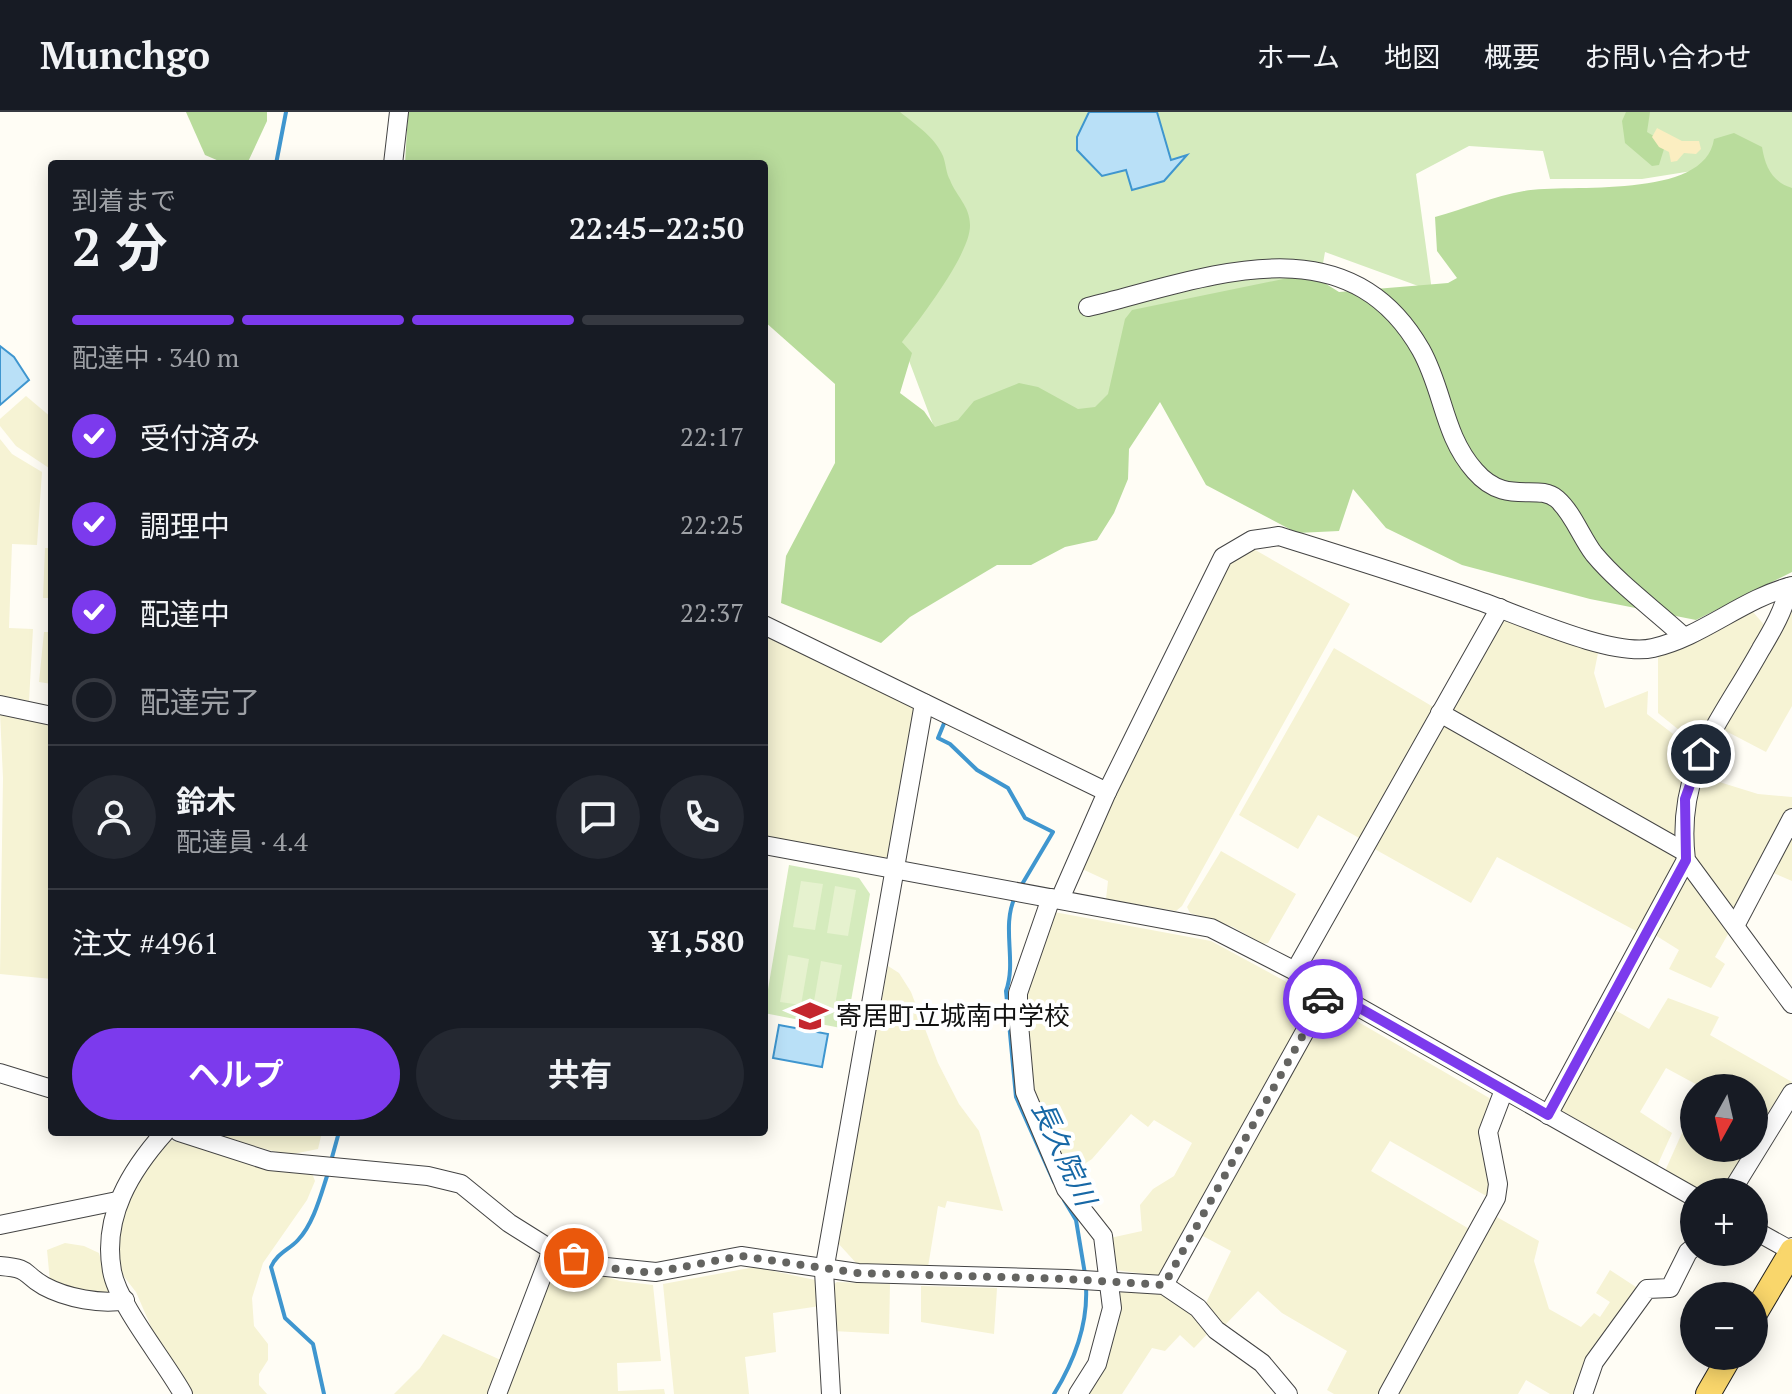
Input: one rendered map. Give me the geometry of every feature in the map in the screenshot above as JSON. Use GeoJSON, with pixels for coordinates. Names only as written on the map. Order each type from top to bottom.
{"type":"FeatureCollection","features":[{"type":"Feature","properties":{"kind":"main road"},"geometry":{"type":"LineString","coordinates":[[1768,1290],[1791,1249]]}},
{"type":"Feature","properties":{"kind":"main road"},"geometry":{"type":"LineString","coordinates":[[1708,1394],[1722,1370]]}},
{"type":"Feature","properties":{"kind":"street"},"geometry":{"type":"LineString","coordinates":[[393,160],[399,112]]}},
{"type":"Feature","properties":{"kind":"street"},"geometry":{"type":"LineString","coordinates":[[1088,307],[1225,274],[1282,266],[1324,273],[1366,290],[1386,302],[1418,345],[1436,376],[1450,435],[1476,472],[1500,490],[1514,494],[1540,492],[1555,497],[1595,555],[1683,636]]}},
{"type":"Feature","properties":{"kind":"street"},"geometry":{"type":"LineString","coordinates":[[1078,1394],[1097,1364],[1108,1328],[1112,1308],[1110,1282],[1103,1236],[1066,1189],[1025,1092],[1018,993],[1056,899],[1223,557],[1252,540],[1279,536],[1500,608],[1584,640],[1636,649],[1651,649],[1683,636],[1758,597],[1790,586]]}},
{"type":"Feature","properties":{"kind":"street"},"geometry":{"type":"LineString","coordinates":[[1548,1115],[1686,856],[1685,799],[1692,771],[1774,627],[1790,586]]}},
{"type":"Feature","properties":{"kind":"street"},"geometry":{"type":"LineString","coordinates":[[1295,971],[1500,608]]}},
{"type":"Feature","properties":{"kind":"street"},"geometry":{"type":"LineString","coordinates":[[768,627],[1107,792]]}},
{"type":"Feature","properties":{"kind":"street"},"geometry":{"type":"LineString","coordinates":[[831,1394],[824,1271],[924,703]]}},
{"type":"Feature","properties":{"kind":"street"},"geometry":{"type":"LineString","coordinates":[[0,705],[48,715]]}},
{"type":"Feature","properties":{"kind":"street"},"geometry":{"type":"LineString","coordinates":[[1440,713],[1686,856],[1792,1004]]}},
{"type":"Feature","properties":{"kind":"street"},"geometry":{"type":"LineString","coordinates":[[1736,924],[1792,818]]}},
{"type":"Feature","properties":{"kind":"street"},"geometry":{"type":"LineString","coordinates":[[768,846],[1211,928],[1295,971],[1680,1189]]}},
{"type":"Feature","properties":{"kind":"street"},"geometry":{"type":"LineString","coordinates":[[1164,1285],[1328,990]]}},
{"type":"Feature","properties":{"kind":"street"},"geometry":{"type":"LineString","coordinates":[[0,1073],[48,1088]]}},
{"type":"Feature","properties":{"kind":"street"},"geometry":{"type":"LineString","coordinates":[[1388,1394],[1496,1198],[1498,1184],[1488,1132],[1504,1090]]}},
{"type":"Feature","properties":{"kind":"street"},"geometry":{"type":"LineString","coordinates":[[1740,1178],[1792,1093]]}},
{"type":"Feature","properties":{"kind":"street"},"geometry":{"type":"LineString","coordinates":[[162,1136],[141,1160],[117,1201],[111,1232],[112,1272],[125,1300],[183,1394]]}},
{"type":"Feature","properties":{"kind":"street"},"geometry":{"type":"LineString","coordinates":[[193,1136],[269,1161],[428,1176],[461,1184],[509,1223],[552,1250],[596,1266],[656,1272],[741,1256],[768,1258],[824,1271],[1164,1285],[1198,1308],[1229,1342],[1262,1363],[1288,1394]]}},
{"type":"Feature","properties":{"kind":"street"},"geometry":{"type":"LineString","coordinates":[[0,1225],[117,1201]]}},
{"type":"Feature","properties":{"kind":"street"},"geometry":{"type":"LineString","coordinates":[[1768,1237],[1791,1249]]}},
{"type":"Feature","properties":{"kind":"street"},"geometry":{"type":"LineString","coordinates":[[497,1394],[552,1250]]}},
{"type":"Feature","properties":{"kind":"street"},"geometry":{"type":"LineString","coordinates":[[0,1266],[25,1268],[43,1285],[55,1290],[108,1303],[125,1300]]}},
{"type":"Feature","properties":{"kind":"street"},"geometry":{"type":"LineString","coordinates":[[1583,1394],[1594,1362],[1647,1289],[1670,1288],[1681,1266]]}},
{"type":"Feature","properties":{"kind":"shaded area"},"geometry":{"type":"Polygon","coordinates":[[[26,396],[48,415],[48,467],[16,446],[0,426],[0,419],[26,396]]]}},
{"type":"Feature","properties":{"kind":"shaded area"},"geometry":{"type":"Polygon","coordinates":[[[0,439],[12,454],[42,472],[37,545],[12,544],[9,628],[33,629],[29,701],[0,695],[0,439]]]}},
{"type":"Feature","properties":{"kind":"shaded area"},"geometry":{"type":"Polygon","coordinates":[[[1250,547],[1350,604],[1182,906],[1176,911],[1106,899],[1108,881],[1080,868],[1228,560],[1250,547]]]}},
{"type":"Feature","properties":{"kind":"shaded area"},"geometry":{"type":"Polygon","coordinates":[[[45,548],[48,548],[48,598],[43,598],[45,548]]]}},
{"type":"Feature","properties":{"kind":"shaded area"},"geometry":{"type":"Polygon","coordinates":[[[1792,601],[1792,706],[1766,752],[1722,729],[1792,601]]]}},
{"type":"Feature","properties":{"kind":"shaded area"},"geometry":{"type":"Polygon","coordinates":[[[1753,612],[1766,627],[1703,742],[1695,743],[1658,713],[1658,655],[1753,612]]]}},
{"type":"Feature","properties":{"kind":"shaded area"},"geometry":{"type":"Polygon","coordinates":[[[1506,621],[1598,653],[1594,673],[1605,708],[1648,691],[1647,714],[1685,743],[1690,755],[1678,836],[1672,838],[1451,709],[1501,622],[1506,621]]]}},
{"type":"Feature","properties":{"kind":"shaded area"},"geometry":{"type":"Polygon","coordinates":[[[44,632],[48,632],[48,683],[39,682],[44,632]]]}},
{"type":"Feature","properties":{"kind":"shaded area"},"geometry":{"type":"Polygon","coordinates":[[[768,632],[917,706],[890,855],[884,858],[768,837],[768,632]]]}},
{"type":"Feature","properties":{"kind":"shaded area"},"geometry":{"type":"Polygon","coordinates":[[[1334,648],[1435,708],[1361,839],[1318,815],[1298,849],[1239,815],[1334,648]]]}},
{"type":"Feature","properties":{"kind":"shaded area"},"geometry":{"type":"Polygon","coordinates":[[[0,713],[48,722],[48,979],[0,974],[3,778],[0,713]]]}},
{"type":"Feature","properties":{"kind":"shaded area"},"geometry":{"type":"Polygon","coordinates":[[[1442,725],[1448,725],[1677,857],[1676,867],[1638,932],[1497,857],[1471,903],[1371,847],[1442,725]]]}},
{"type":"Feature","properties":{"kind":"shaded area"},"geometry":{"type":"Polygon","coordinates":[[[1700,776],[1758,794],[1792,797],[1792,810],[1739,910],[1731,910],[1696,859],[1690,841],[1700,776]]]}},
{"type":"Feature","properties":{"kind":"shaded area"},"geometry":{"type":"Polygon","coordinates":[[[1792,833],[1792,881],[1771,872],[1792,833]]]}},
{"type":"Feature","properties":{"kind":"shaded area"},"geometry":{"type":"Polygon","coordinates":[[[1221,851],[1296,894],[1268,943],[1263,944],[1233,927],[1190,913],[1187,907],[1221,851]]]}},
{"type":"Feature","properties":{"kind":"shaded area"},"geometry":{"type":"Polygon","coordinates":[[[1690,874],[1732,927],[1715,957],[1725,964],[1711,988],[1669,969],[1679,950],[1655,935],[1690,874]]]}},
{"type":"Feature","properties":{"kind":"shaded area"},"geometry":{"type":"Polygon","coordinates":[[[1054,912],[1211,941],[1316,998],[1160,1276],[1116,1270],[1110,1238],[1142,1231],[1140,1205],[1153,1189],[1174,1176],[1192,1143],[1154,1120],[1148,1127],[1131,1114],[1092,1159],[1065,1177],[1035,1103],[1024,996],[1054,912]]]}},
{"type":"Feature","properties":{"kind":"shaded area"},"geometry":{"type":"Polygon","coordinates":[[[888,966],[899,973],[911,992],[938,1063],[959,1104],[979,1131],[1003,1211],[947,1201],[945,1208],[938,1206],[928,1267],[858,1265],[837,1242],[888,966]]]}},
{"type":"Feature","properties":{"kind":"shaded area"},"geometry":{"type":"Polygon","coordinates":[[[1668,998],[1719,1017],[1710,1035],[1792,1082],[1768,1119],[1768,1074],[1680,1076],[1666,1068],[1640,1112],[1672,1133],[1657,1166],[1557,1108],[1615,1010],[1649,1029],[1668,998]]]}},
{"type":"Feature","properties":{"kind":"shaded area"},"geometry":{"type":"Polygon","coordinates":[[[1329,1005],[1491,1099],[1482,1125],[1480,1147],[1492,1187],[1488,1197],[1390,1141],[1371,1171],[1471,1230],[1380,1394],[1334,1394],[1327,1390],[1347,1351],[1282,1313],[1258,1291],[1224,1326],[1206,1303],[1231,1251],[1201,1235],[1329,1005]]]}},
{"type":"Feature","properties":{"kind":"shaded area"},"geometry":{"type":"Polygon","coordinates":[[[215,1136],[321,1136],[318,1149],[288,1155],[215,1136]]]}},
{"type":"Feature","properties":{"kind":"shaded area"},"geometry":{"type":"Polygon","coordinates":[[[1680,1137],[1680,1162],[1742,1162],[1732,1178],[1680,1179],[1665,1171],[1680,1137]]]}},
{"type":"Feature","properties":{"kind":"shaded area"},"geometry":{"type":"Polygon","coordinates":[[[169,1140],[312,1173],[315,1181],[307,1200],[263,1263],[252,1298],[254,1326],[268,1344],[268,1360],[259,1374],[259,1385],[267,1394],[191,1394],[155,1336],[136,1292],[118,1269],[115,1242],[126,1204],[138,1177],[169,1140]]]}},
{"type":"Feature","properties":{"kind":"shaded area"},"geometry":{"type":"Polygon","coordinates":[[[1495,1216],[1539,1241],[1534,1261],[1549,1309],[1581,1327],[1594,1313],[1600,1317],[1610,1302],[1596,1293],[1610,1270],[1639,1289],[1576,1394],[1550,1394],[1526,1380],[1518,1394],[1394,1394],[1495,1216]]]}},
{"type":"Feature","properties":{"kind":"shaded area"},"geometry":{"type":"Polygon","coordinates":[[[65,1243],[84,1246],[99,1253],[109,1294],[102,1297],[50,1282],[47,1250],[65,1243]]]}},
{"type":"Feature","properties":{"kind":"shaded area"},"geometry":{"type":"Polygon","coordinates":[[[558,1261],[620,1281],[653,1285],[661,1361],[617,1363],[618,1391],[664,1389],[665,1394],[506,1394],[558,1261]]]}},
{"type":"Feature","properties":{"kind":"shaded area"},"geometry":{"type":"Polygon","coordinates":[[[755,1267],[815,1280],[820,1306],[773,1313],[776,1352],[745,1357],[749,1394],[674,1394],[663,1284],[755,1267]]]}},
{"type":"Feature","properties":{"kind":"shaded area"},"geometry":{"type":"Polygon","coordinates":[[[837,1282],[890,1284],[889,1334],[833,1331],[833,1285],[837,1282]]]}},
{"type":"Feature","properties":{"kind":"shaded area"},"geometry":{"type":"Polygon","coordinates":[[[921,1286],[997,1288],[994,1334],[921,1322],[921,1286]]]}},
{"type":"Feature","properties":{"kind":"shaded area"},"geometry":{"type":"Polygon","coordinates":[[[1121,1292],[1163,1295],[1195,1316],[1209,1332],[1194,1348],[1180,1335],[1165,1351],[1152,1348],[1122,1394],[1085,1394],[1118,1297],[1121,1292]]]}},
{"type":"Feature","properties":{"kind":"shaded area"},"geometry":{"type":"Polygon","coordinates":[[[443,1334],[503,1361],[493,1394],[394,1394],[420,1368],[443,1334]]]}},
{"type":"Feature","properties":{"kind":"green space"},"geometry":{"type":"Polygon","coordinates":[[[186,112],[267,112],[267,121],[249,160],[217,160],[205,155],[186,112]]]}},
{"type":"Feature","properties":{"kind":"green space"},"geometry":{"type":"Polygon","coordinates":[[[408,112],[900,112],[940,149],[970,225],[954,268],[902,342],[912,353],[900,393],[924,411],[935,427],[958,420],[974,401],[1019,383],[1038,387],[1078,409],[1095,407],[1108,394],[1125,319],[1132,310],[1298,276],[1323,282],[1339,292],[1448,283],[1457,278],[1437,251],[1435,217],[1524,191],[1662,181],[1687,172],[1705,159],[1714,139],[1734,133],[1762,147],[1771,172],[1779,182],[1792,188],[1792,572],[1696,620],[1590,599],[1462,565],[1386,528],[1353,489],[1339,531],[1297,533],[1206,485],[1160,402],[1129,449],[1128,479],[1114,513],[1097,540],[1065,547],[1031,565],[997,565],[910,617],[881,643],[781,603],[786,556],[835,463],[835,384],[768,325],[768,160],[405,160],[408,112]]]}},
{"type":"Feature","properties":{"kind":"green space"},"geometry":{"type":"Polygon","coordinates":[[[878,112],[1792,112],[1792,223],[1742,163],[1642,179],[1550,179],[1543,151],[1469,146],[1416,174],[1432,291],[1325,252],[1316,304],[1115,408],[937,435],[902,342],[878,112]]]}},
{"type":"Feature","properties":{"kind":"green space"},"geometry":{"type":"Polygon","coordinates":[[[1626,112],[1650,112],[1647,132],[1657,138],[1664,149],[1659,165],[1652,166],[1625,143],[1622,121],[1626,112]]]}},
{"type":"Feature","properties":{"kind":"green space"},"geometry":{"type":"Polygon","coordinates":[[[789,865],[859,878],[870,894],[846,1029],[768,1014],[768,989],[789,865]]]}},
{"type":"Feature","properties":{"kind":"green space"},"geometry":{"type":"Polygon","coordinates":[[[801,881],[823,884],[815,930],[793,927],[801,881]]]}},
{"type":"Feature","properties":{"kind":"green space"},"geometry":{"type":"Polygon","coordinates":[[[835,886],[856,890],[848,936],[827,933],[835,886]]]}},
{"type":"Feature","properties":{"kind":"green space"},"geometry":{"type":"Polygon","coordinates":[[[788,955],[809,959],[801,1005],[780,1002],[788,955]]]}},
{"type":"Feature","properties":{"kind":"green space"},"geometry":{"type":"Polygon","coordinates":[[[821,961],[842,965],[834,1011],[813,1007],[821,961]]]}},
{"type":"Feature","properties":{"kind":"sand"},"geometry":{"type":"Polygon","coordinates":[[[1657,128],[1682,141],[1699,141],[1701,149],[1696,154],[1684,153],[1677,161],[1671,162],[1669,152],[1659,147],[1652,137],[1657,128]]]}},
{"type":"Feature","properties":{"kind":"water"},"geometry":{"type":"Polygon","coordinates":[[[1089,112],[1157,112],[1171,160],[1187,155],[1164,181],[1132,190],[1126,170],[1102,176],[1077,150],[1077,137],[1089,112]]]}},
{"type":"Feature","properties":{"kind":"water"},"geometry":{"type":"Polygon","coordinates":[[[0,346],[14,357],[29,380],[0,405],[0,346]]]}},
{"type":"Feature","properties":{"kind":"water"},"geometry":{"type":"Polygon","coordinates":[[[779,1025],[828,1034],[822,1067],[773,1058],[779,1025]]]}},
{"type":"Feature","properties":{"kind":"waterway"},"geometry":{"type":"LineString","coordinates":[[277,160],[286,112]]}},
{"type":"Feature","properties":{"kind":"waterway","name":"長久院川"},"geometry":{"type":"LineString","coordinates":[[945,721],[938,738],[950,744],[977,770],[1008,788],[1025,818],[1053,832],[1021,886]]}},
{"type":"Feature","properties":{"kind":"waterway","name":"長久院川"},"geometry":{"type":"LineString","coordinates":[[1015,897],[1009,920],[1010,968],[1006,991],[1016,1097],[1054,1182]]}},
{"type":"Feature","properties":{"kind":"waterway"},"geometry":{"type":"LineString","coordinates":[[331,1161],[338,1136]]}},
{"type":"Feature","properties":{"kind":"waterway"},"geometry":{"type":"LineString","coordinates":[[324,1394],[313,1344],[285,1318],[271,1267],[298,1240],[308,1225],[328,1173]]}},
{"type":"Feature","properties":{"kind":"waterway","name":"長久院川"},"geometry":{"type":"LineString","coordinates":[[1064,1200],[1076,1220],[1085,1274]]}},
{"type":"Feature","properties":{"kind":"waterway","name":"長久院川"},"geometry":{"type":"LineString","coordinates":[[1054,1394],[1078,1343],[1085,1315],[1086,1287]]}},
{"type":"Feature","properties":{"kind":"way so far"},"geometry":{"type":"LineString","coordinates":[[574,1258],[596,1266],[638,1272],[656,1272],[741,1256],[768,1258],[824,1271],[1164,1285],[1323,999]]}},
{"type":"Feature","properties":{"kind":"place","name":"寄居町立城南中学校"},"geometry":{"type":"Point","coordinates":[810,1016]}},
{"type":"Feature","properties":{"kind":"route"},"geometry":{"type":"LineString","coordinates":[[1323,999],[1328,990],[1548,1115],[1686,860],[1683,830],[1685,799],[1692,771],[1701,754]]}}]}
